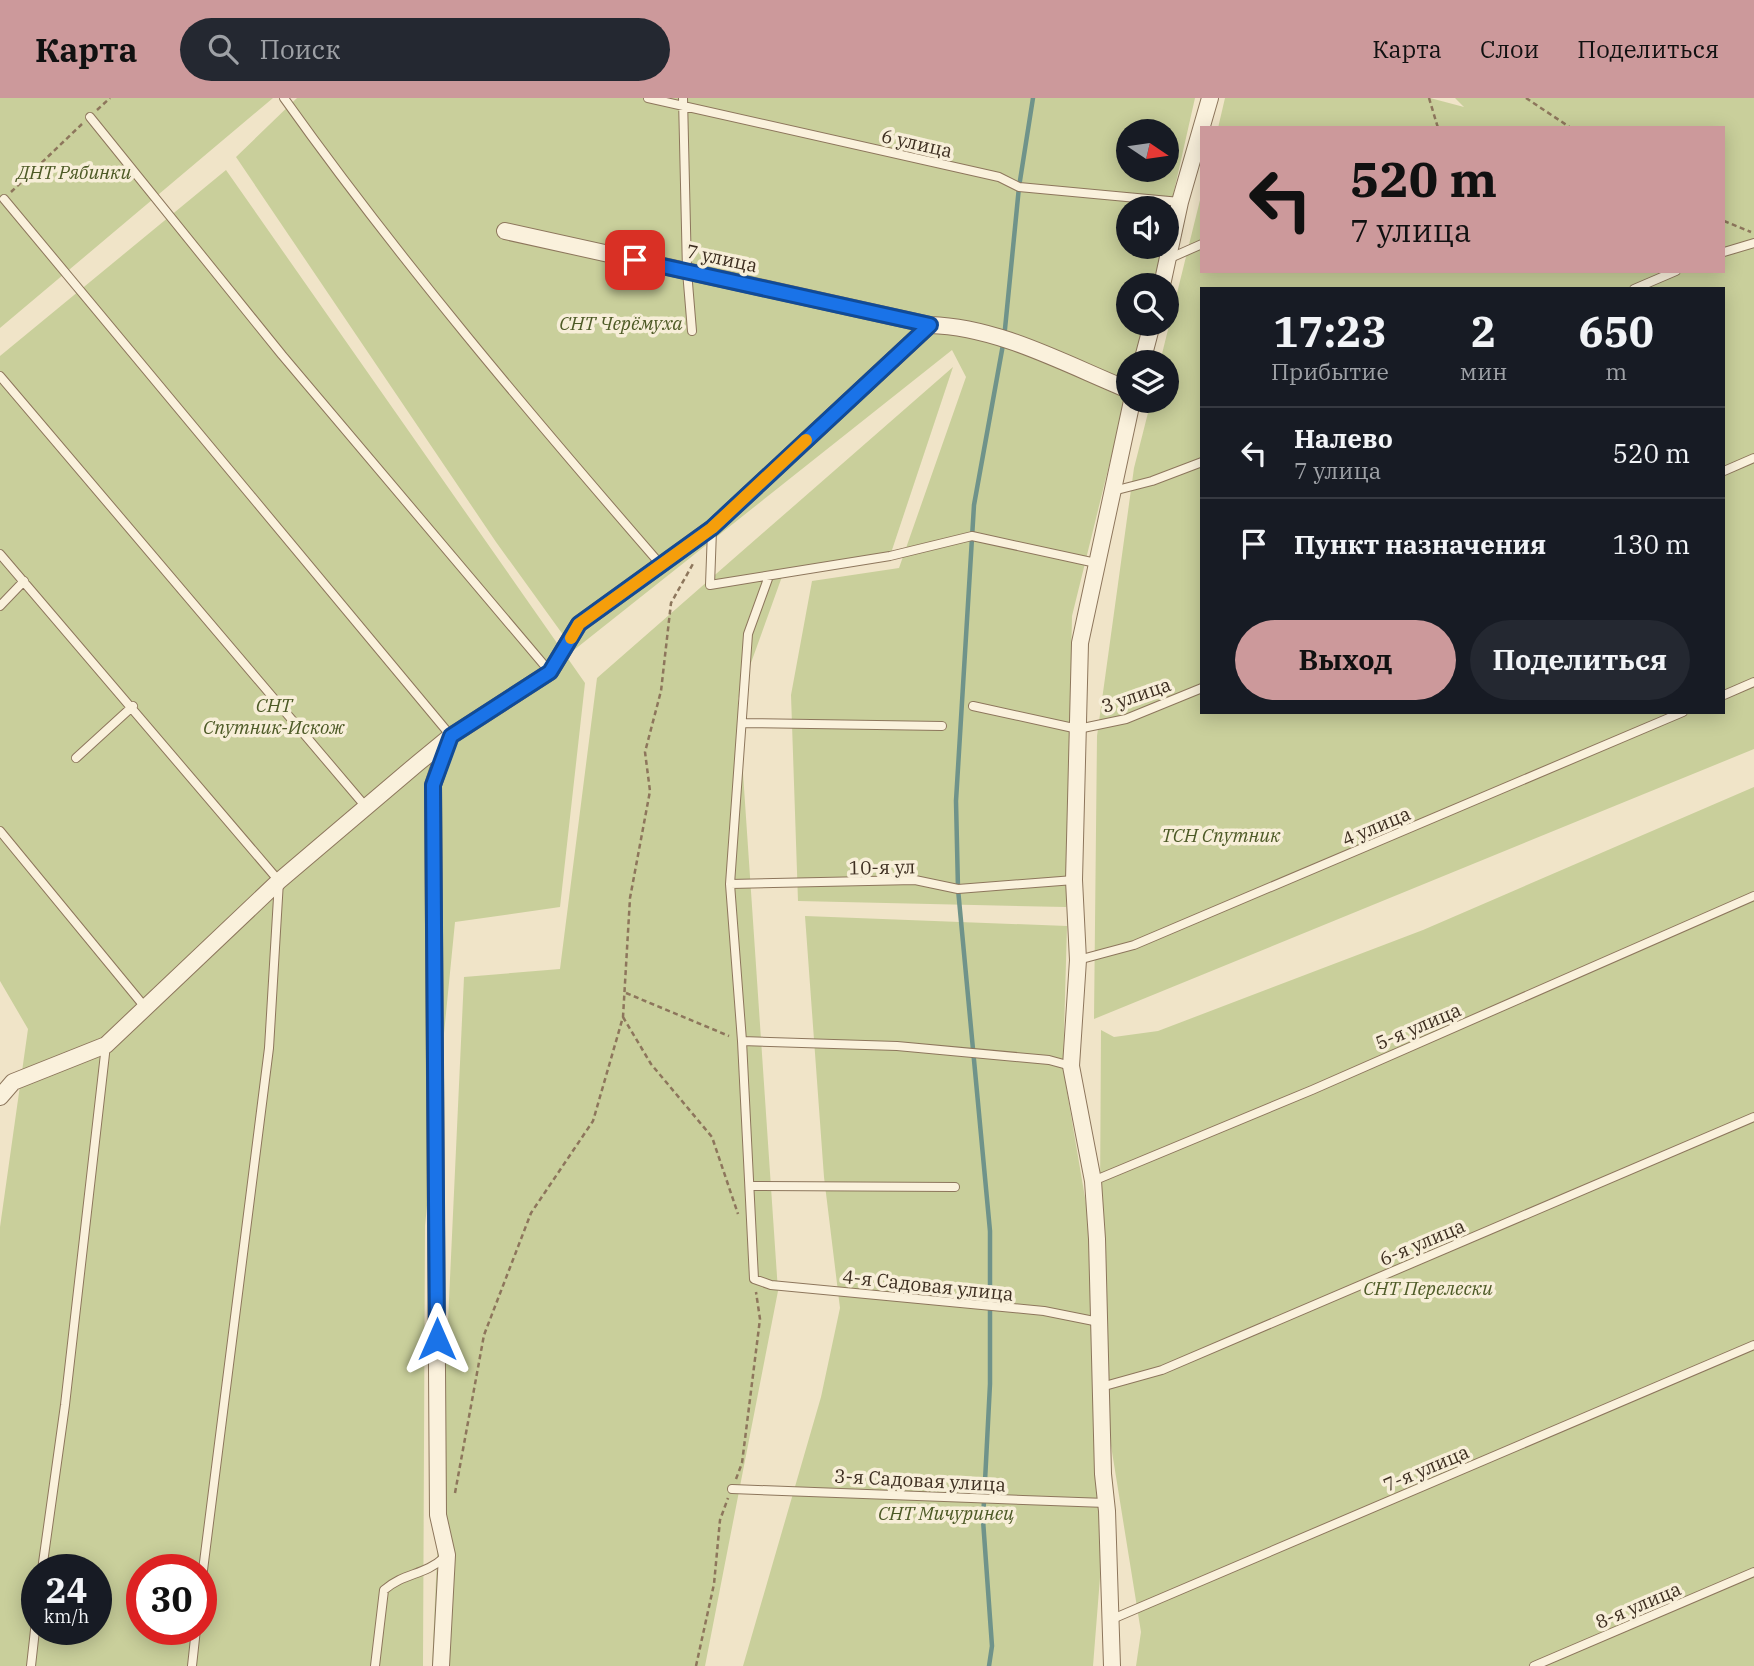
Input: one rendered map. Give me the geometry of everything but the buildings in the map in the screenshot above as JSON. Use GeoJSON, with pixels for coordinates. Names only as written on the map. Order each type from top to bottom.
{"type":"FeatureCollection","features":[{"type":"Feature","properties":{"kind":"street"},"geometry":{"type":"LineString","coordinates":[[1202,126],[1210,98]]}},
{"type":"Feature","properties":{"kind":"street"},"geometry":{"type":"LineString","coordinates":[[1179,211],[1200,134]]}},
{"type":"Feature","properties":{"kind":"street","name":"7 улица"},"geometry":{"type":"LineString","coordinates":[[505,231],[930,325],[962,326],[1004,339],[1116,385]]}},
{"type":"Feature","properties":{"kind":"street"},"geometry":{"type":"LineString","coordinates":[[1165,273],[1168,259]]}},
{"type":"Feature","properties":{"kind":"street"},"geometry":{"type":"LineString","coordinates":[[0,1097],[6,1082],[106,1045],[279,881],[366,807],[449,738],[550,672],[579,624],[712,528],[930,325]]}},
{"type":"Feature","properties":{"kind":"street"},"geometry":{"type":"LineString","coordinates":[[1112,1666],[1093,1181],[1071,1066],[1078,960],[1074,880],[1080,643],[1129,413]]}},
{"type":"Feature","properties":{"kind":"street"},"geometry":{"type":"LineString","coordinates":[[441,1666],[447,1555],[438,1515],[433,785],[449,738]]}},
{"type":"Feature","properties":{"kind":"lane"},"geometry":{"type":"LineString","coordinates":[[284,98],[333,167],[493,371],[661,565]]}},
{"type":"Feature","properties":{"kind":"lane","name":"6 улица"},"geometry":{"type":"LineString","coordinates":[[648,98],[683,102],[999,177],[1018,187],[1181,202]]}},
{"type":"Feature","properties":{"kind":"lane"},"geometry":{"type":"LineString","coordinates":[[683,102],[687,271],[692,331]]}},
{"type":"Feature","properties":{"kind":"lane"},"geometry":{"type":"LineString","coordinates":[[90,117],[282,355],[550,672]]}},
{"type":"Feature","properties":{"kind":"lane"},"geometry":{"type":"LineString","coordinates":[[4,199],[449,738]]}},
{"type":"Feature","properties":{"kind":"lane"},"geometry":{"type":"LineString","coordinates":[[1725,252],[1754,243]]}},
{"type":"Feature","properties":{"kind":"lane"},"geometry":{"type":"LineString","coordinates":[[1179,254],[1200,245]]}},
{"type":"Feature","properties":{"kind":"lane"},"geometry":{"type":"LineString","coordinates":[[1639,287],[1671,273]]}},
{"type":"Feature","properties":{"kind":"lane"},"geometry":{"type":"LineString","coordinates":[[0,376],[366,807]]}},
{"type":"Feature","properties":{"kind":"lane"},"geometry":{"type":"LineString","coordinates":[[1725,471],[1754,458]]}},
{"type":"Feature","properties":{"kind":"lane"},"geometry":{"type":"LineString","coordinates":[[1113,491],[1152,481],[1200,464]]}},
{"type":"Feature","properties":{"kind":"lane"},"geometry":{"type":"LineString","coordinates":[[712,528],[710,585],[890,556],[972,536],[1096,563]]}},
{"type":"Feature","properties":{"kind":"lane"},"geometry":{"type":"LineString","coordinates":[[0,554],[133,706],[279,881],[269,1048],[205,1554]]}},
{"type":"Feature","properties":{"kind":"lane"},"geometry":{"type":"LineString","coordinates":[[754,1279],[742,1041],[730,884],[744,723],[748,634],[769,576]]}},
{"type":"Feature","properties":{"kind":"lane"},"geometry":{"type":"LineString","coordinates":[[0,606],[23,581]]}},
{"type":"Feature","properties":{"kind":"lane"},"geometry":{"type":"LineString","coordinates":[[1725,695],[1754,682]]}},
{"type":"Feature","properties":{"kind":"lane","name":"3 улица"},"geometry":{"type":"LineString","coordinates":[[1078,729],[1126,719],[1200,689]]}},
{"type":"Feature","properties":{"kind":"lane"},"geometry":{"type":"LineString","coordinates":[[76,758],[133,706]]}},
{"type":"Feature","properties":{"kind":"lane"},"geometry":{"type":"LineString","coordinates":[[973,706],[1078,729]]}},
{"type":"Feature","properties":{"kind":"lane","name":"4 улица"},"geometry":{"type":"LineString","coordinates":[[1078,960],[1135,945],[1678,714]]}},
{"type":"Feature","properties":{"kind":"lane"},"geometry":{"type":"LineString","coordinates":[[744,723],[942,726]]}},
{"type":"Feature","properties":{"kind":"lane"},"geometry":{"type":"LineString","coordinates":[[0,831],[145,1006]]}},
{"type":"Feature","properties":{"kind":"lane","name":"10-я ул"},"geometry":{"type":"LineString","coordinates":[[730,884],[915,880],[958,889],[1074,880]]}},
{"type":"Feature","properties":{"kind":"lane","name":"5-я улица"},"geometry":{"type":"LineString","coordinates":[[1093,1181],[1324,1084],[1754,896]]}},
{"type":"Feature","properties":{"kind":"lane"},"geometry":{"type":"LineString","coordinates":[[742,1041],[897,1046],[1049,1060],[1071,1066]]}},
{"type":"Feature","properties":{"kind":"lane"},"geometry":{"type":"LineString","coordinates":[[44,1554],[65,1405],[106,1045]]}},
{"type":"Feature","properties":{"kind":"lane","name":"6-я улица"},"geometry":{"type":"LineString","coordinates":[[1100,1388],[1162,1370],[1754,1117]]}},
{"type":"Feature","properties":{"kind":"lane"},"geometry":{"type":"LineString","coordinates":[[750,1186],[955,1187]]}},
{"type":"Feature","properties":{"kind":"lane","name":"4-я Садовая улица"},"geometry":{"type":"LineString","coordinates":[[754,1279],[771,1285],[1044,1311],[1099,1322]]}},
{"type":"Feature","properties":{"kind":"lane","name":"7-я улица"},"geometry":{"type":"LineString","coordinates":[[1109,1620],[1754,1345]]}},
{"type":"Feature","properties":{"kind":"lane","name":"3-я Садовая улица"},"geometry":{"type":"LineString","coordinates":[[732,1489],[1107,1503]]}},
{"type":"Feature","properties":{"kind":"lane"},"geometry":{"type":"LineString","coordinates":[[374,1666],[384,1590],[400,1576],[429,1571],[447,1555]]}},
{"type":"Feature","properties":{"kind":"lane","name":"8-я улица"},"geometry":{"type":"LineString","coordinates":[[1534,1666],[1754,1573]]}},
{"type":"Feature","properties":{"kind":"lane"},"geometry":{"type":"LineString","coordinates":[[31,1666],[33,1645]]}},
{"type":"Feature","properties":{"kind":"lane"},"geometry":{"type":"LineString","coordinates":[[192,1666],[194,1645]]}},
{"type":"Feature","properties":{"kind":"path"},"geometry":{"type":"LineString","coordinates":[[4,199],[110,98]]}},
{"type":"Feature","properties":{"kind":"path"},"geometry":{"type":"LineString","coordinates":[[1429,98],[1437,126]]}},
{"type":"Feature","properties":{"kind":"path"},"geometry":{"type":"LineString","coordinates":[[1526,98],[1568,126]]}},
{"type":"Feature","properties":{"kind":"path"},"geometry":{"type":"LineString","coordinates":[[1725,221],[1754,234]]}},
{"type":"Feature","properties":{"kind":"path"},"geometry":{"type":"LineString","coordinates":[[454,1497],[484,1335],[531,1213],[593,1121],[623,1017],[629,898],[650,791],[645,752],[661,691],[671,603],[695,560]]}},
{"type":"Feature","properties":{"kind":"path"},"geometry":{"type":"LineString","coordinates":[[625,993],[742,1041]]}},
{"type":"Feature","properties":{"kind":"path"},"geometry":{"type":"LineString","coordinates":[[623,1017],[651,1064],[712,1137],[738,1216]]}},
{"type":"Feature","properties":{"kind":"path"},"geometry":{"type":"LineString","coordinates":[[696,1666],[714,1584],[720,1520],[742,1463],[760,1319],[754,1279]]}},
{"type":"Feature","properties":{"kind":"green space","name":"ДНТ Рябинки"},"geometry":{"type":"Polygon","coordinates":[[[0,98],[273,98],[0,328],[0,98]]]}},
{"type":"Feature","properties":{"kind":"green space","name":"СНТ Черёмуха"},"geometry":{"type":"Polygon","coordinates":[[[297,98],[1195,98],[1180,164],[1180,119],[1116,119],[1116,182],[1176,182],[1173,196],[1116,196],[1116,259],[1159,259],[1156,273],[1116,273],[1116,336],[1140,336],[1137,350],[1116,350],[1116,413],[1122,413],[1072,616],[1066,907],[798,901],[791,695],[812,581],[899,568],[966,377],[952,350],[574,650],[496,542],[236,157],[297,98]]]}},
{"type":"Feature","properties":{"kind":"green space","name":"ТСН Спутник"},"geometry":{"type":"Polygon","coordinates":[[[1225,98],[1430,98],[1464,107],[1455,98],[1754,98],[1754,749],[1094,1019],[1097,736],[1134,468],[1148,413],[1179,413],[1179,350],[1163,350],[1166,336],[1179,336],[1179,285],[1200,200],[1200,273],[1725,273],[1725,126],[1218,126],[1225,98]]]}},
{"type":"Feature","properties":{"kind":"green space","name":"СНТ Спутник-Искож"},"geometry":{"type":"Polygon","coordinates":[[[226,170],[585,683],[560,907],[455,922],[425,1226],[423,1666],[0,1666],[0,1227],[28,1029],[0,981],[0,356],[226,170]]]}},
{"type":"Feature","properties":{"kind":"green space"},"geometry":{"type":"Polygon","coordinates":[[[953,367],[890,556],[784,571],[738,699],[778,1291],[705,1666],[432,1666],[464,977],[560,969],[597,678],[953,367]]]}},
{"type":"Feature","properties":{"kind":"green space","name":"СНТ Перелески"},"geometry":{"type":"Polygon","coordinates":[[[1754,787],[1754,1666],[1136,1666],[1141,1632],[1099,1371],[1101,1030],[1114,1037],[1158,1031],[1423,930],[1754,787]]]}},
{"type":"Feature","properties":{"kind":"green space","name":"СНТ Мичуринец"},"geometry":{"type":"Polygon","coordinates":[[[805,916],[1067,926],[1063,1068],[1091,1233],[1101,1565],[1093,1666],[743,1666],[821,1397],[840,1308],[824,1177],[805,916]]]}},
{"type":"Feature","properties":{"kind":"waterway"},"geometry":{"type":"LineString","coordinates":[[989,1666],[992,1646],[983,1520],[990,1384],[990,1231],[958,889],[956,801],[974,505],[1004,339],[1019,187],[1033,98]]}},
{"type":"Feature","properties":{"kind":"slow traffic"},"geometry":{"type":"LineString","coordinates":[[571,638],[579,624],[712,528],[806,440]]}},
{"type":"Feature","properties":{"kind":"route"},"geometry":{"type":"LineString","coordinates":[[437,1339],[433,785],[448,740],[550,672],[579,624],[712,528],[930,325],[635,260]]}}]}
